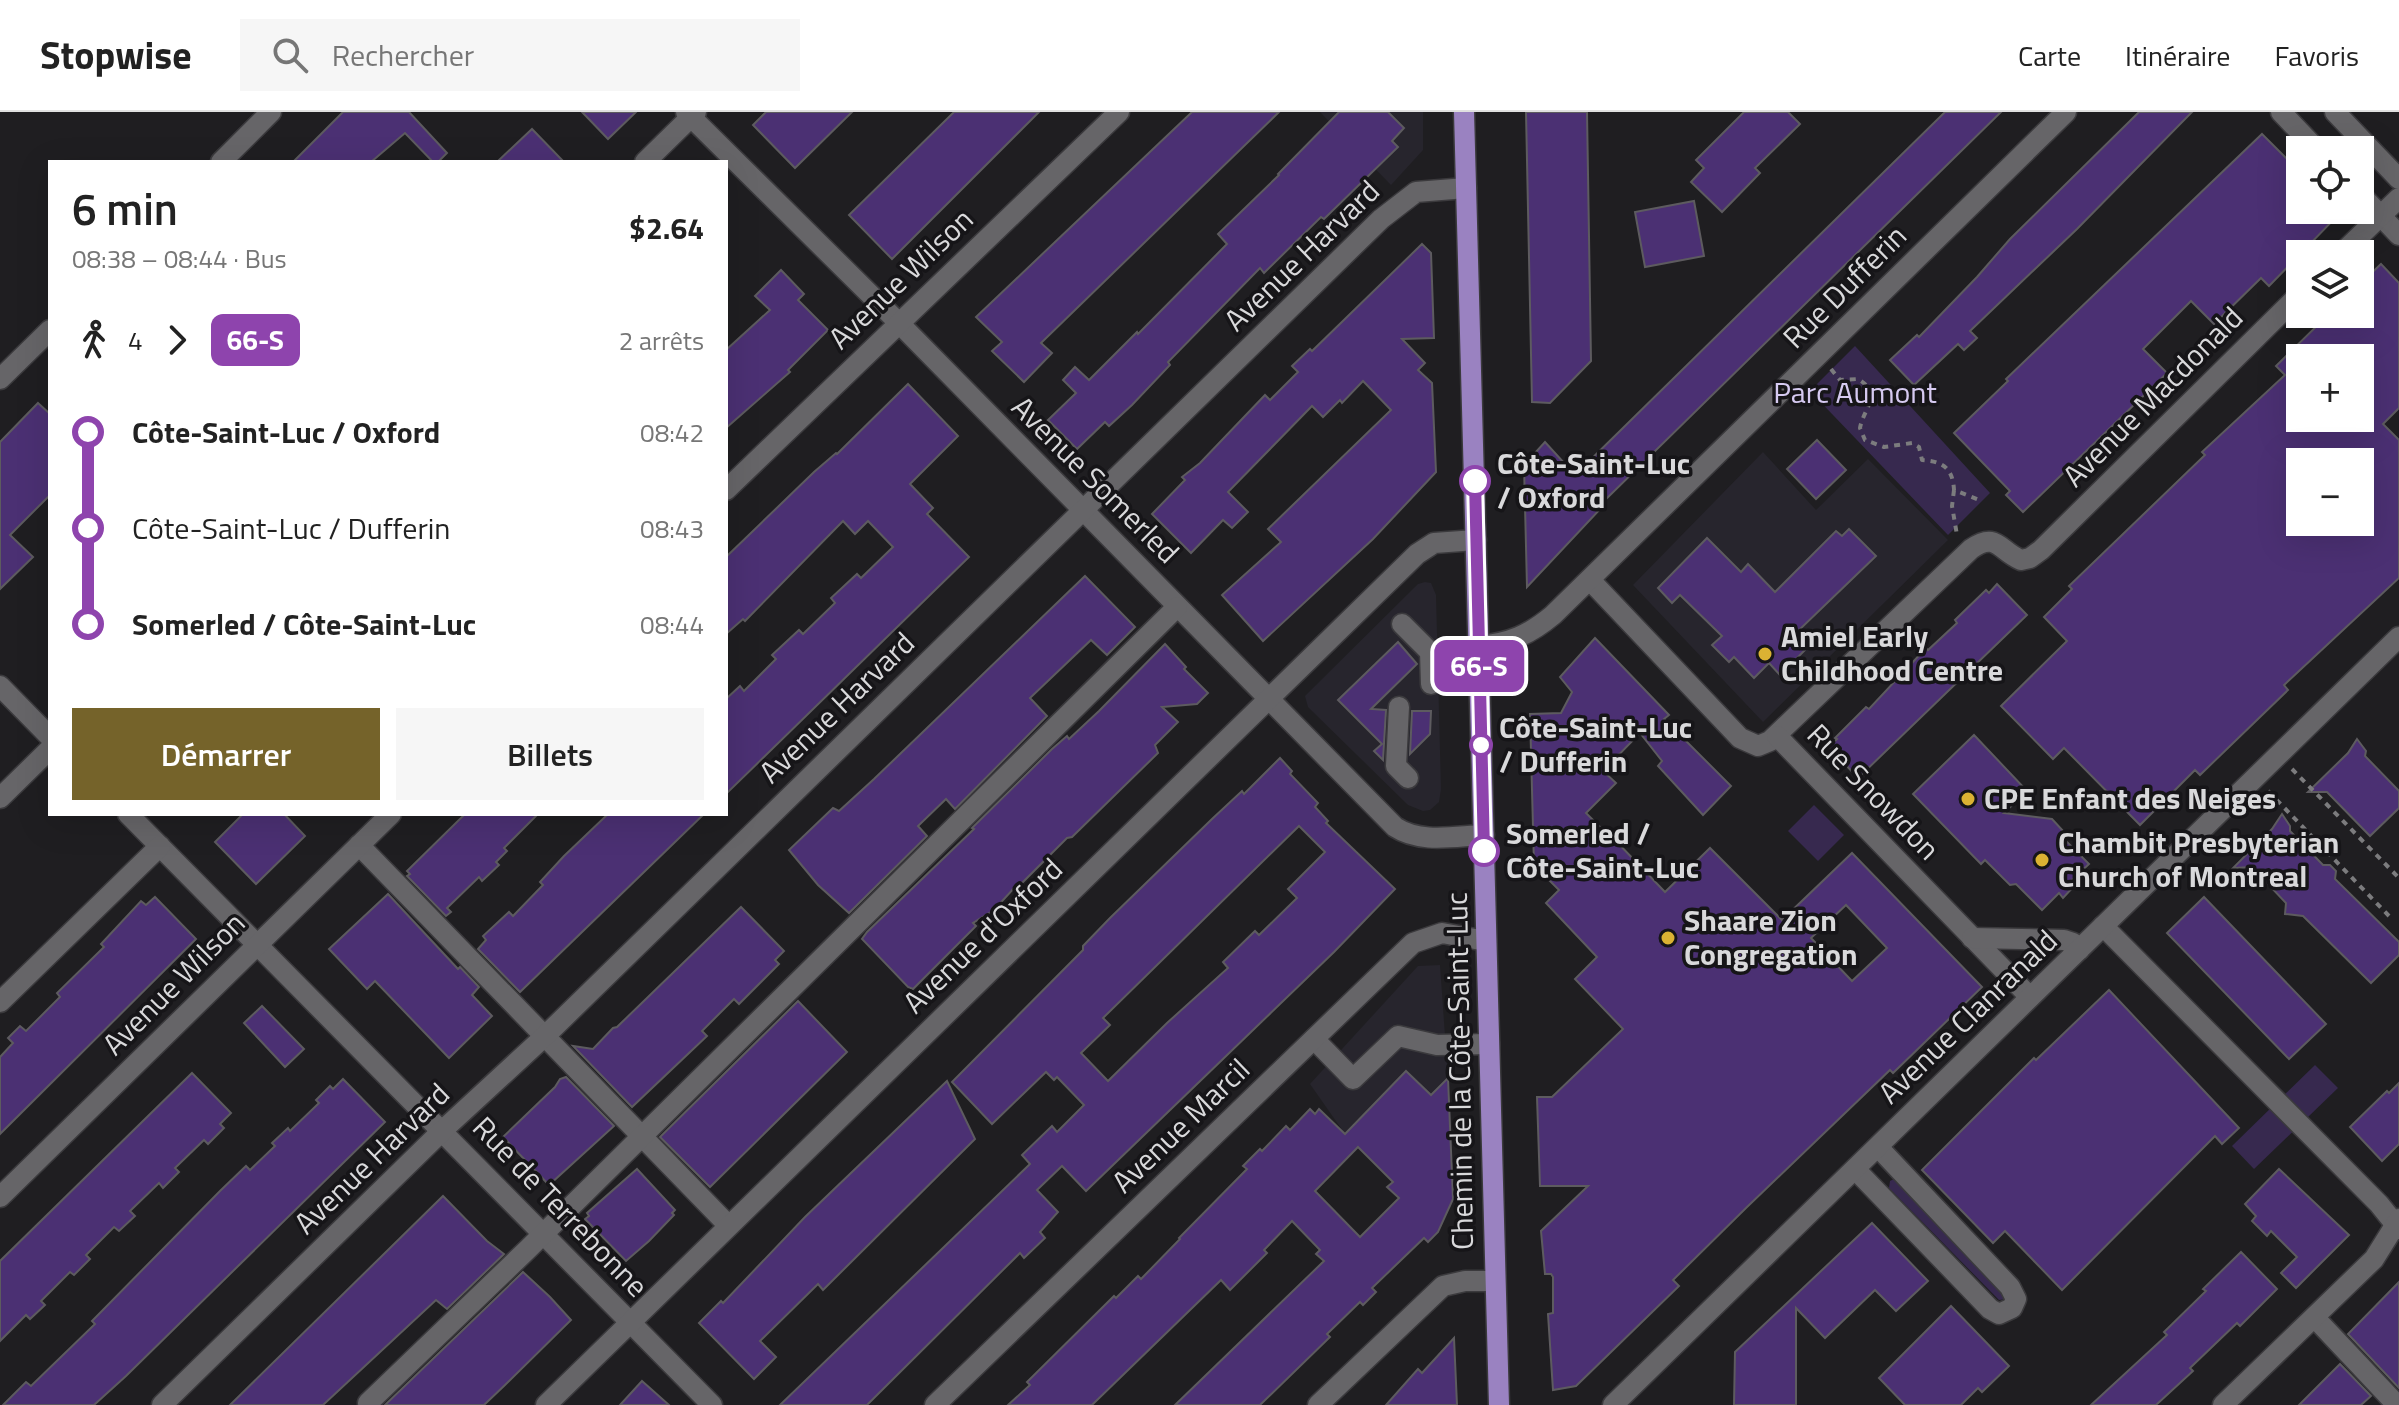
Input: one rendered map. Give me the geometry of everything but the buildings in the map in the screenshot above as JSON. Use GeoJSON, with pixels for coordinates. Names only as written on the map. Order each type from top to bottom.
{"type":"FeatureCollection","features":[{"type":"Feature","properties":{"kind":"main road","name":"Chemin de la Côte-Saint-Luc"},"geometry":{"type":"LineString","coordinates":[[1464,112],[1499,1405]]}},
{"type":"Feature","properties":{"kind":"street"},"geometry":{"type":"LineString","coordinates":[[223,160],[271,112]]}},
{"type":"Feature","properties":{"kind":"street","name":"Avenue Wilson"},"geometry":{"type":"LineString","coordinates":[[728,488],[1119,112]]}},
{"type":"Feature","properties":{"kind":"street","name":"Rue Dufferin"},"geometry":{"type":"LineString","coordinates":[[1479,646],[1503,643],[1531,633],[1590,580],[2066,112]]}},
{"type":"Feature","properties":{"kind":"street"},"geometry":{"type":"LineString","coordinates":[[2281,112],[2304,136]]}},
{"type":"Feature","properties":{"kind":"street"},"geometry":{"type":"LineString","coordinates":[[2335,112],[2399,179]]}},
{"type":"Feature","properties":{"kind":"street"},"geometry":{"type":"LineString","coordinates":[[647,160],[691,114]]}},
{"type":"Feature","properties":{"kind":"street","name":"Avenue Somerled"},"geometry":{"type":"LineString","coordinates":[[691,114],[1401,831],[1426,838],[1484,835]]}},
{"type":"Feature","properties":{"kind":"street","name":"Avenue Harvard"},"geometry":{"type":"LineString","coordinates":[[162,1405],[1400,203],[1421,191],[1466,188]]}},
{"type":"Feature","properties":{"kind":"street"},"geometry":{"type":"LineString","coordinates":[[2355,240],[2399,198]]}},
{"type":"Feature","properties":{"kind":"street"},"geometry":{"type":"LineString","coordinates":[[2374,209],[2399,235]]}},
{"type":"Feature","properties":{"kind":"street","name":"Avenue Macdonald"},"geometry":{"type":"LineString","coordinates":[[1964,542],[1991,541],[2016,559],[2026,560],[2048,543],[2286,308]]}},
{"type":"Feature","properties":{"kind":"street"},"geometry":{"type":"LineString","coordinates":[[0,379],[48,332]]}},
{"type":"Feature","properties":{"kind":"street","name":"Avenue d'Oxford"},"geometry":{"type":"LineString","coordinates":[[546,1405],[1425,548],[1443,541],[1476,540]]}},
{"type":"Feature","properties":{"kind":"street"},"geometry":{"type":"LineString","coordinates":[[1777,736],[1964,542]]}},
{"type":"Feature","properties":{"kind":"street","name":"Rue Snowdon"},"geometry":{"type":"LineString","coordinates":[[1590,580],[1740,738],[1758,746],[1777,736],[2030,997]]}},
{"type":"Feature","properties":{"kind":"street"},"geometry":{"type":"LineString","coordinates":[[368,1403],[1177,607]]}},
{"type":"Feature","properties":{"kind":"street"},"geometry":{"type":"LineString","coordinates":[[1402,624],[1430,652],[1431,684]]}},
{"type":"Feature","properties":{"kind":"street","name":"Avenue Clanranald"},"geometry":{"type":"LineString","coordinates":[[1613,1405],[2399,637]]}},
{"type":"Feature","properties":{"kind":"street"},"geometry":{"type":"LineString","coordinates":[[0,686],[48,735]]}},
{"type":"Feature","properties":{"kind":"street"},"geometry":{"type":"LineString","coordinates":[[1399,707],[1396,766],[1408,778]]}},
{"type":"Feature","properties":{"kind":"street"},"geometry":{"type":"LineString","coordinates":[[0,798],[48,751]]}},
{"type":"Feature","properties":{"kind":"street","name":"Rue de Terrebonne"},"geometry":{"type":"LineString","coordinates":[[130,816],[712,1405]]}},
{"type":"Feature","properties":{"kind":"street","name":"Avenue Wilson"},"geometry":{"type":"LineString","coordinates":[[0,1197],[389,816]]}},
{"type":"Feature","properties":{"kind":"street"},"geometry":{"type":"LineString","coordinates":[[359,845],[728,1225]]}},
{"type":"Feature","properties":{"kind":"street"},"geometry":{"type":"LineString","coordinates":[[0,1002],[160,846]]}},
{"type":"Feature","properties":{"kind":"street"},"geometry":{"type":"LineString","coordinates":[[2103,926],[2398,1224],[2374,1259],[2223,1405]]}},
{"type":"Feature","properties":{"kind":"street","name":"Avenue Marcil"},"geometry":{"type":"LineString","coordinates":[[935,1405],[1419,939],[1442,933],[1486,941]]}},
{"type":"Feature","properties":{"kind":"street"},"geometry":{"type":"LineString","coordinates":[[1972,938],[2064,940],[2073,943],[2079,950]]}},
{"type":"Feature","properties":{"kind":"street"},"geometry":{"type":"LineString","coordinates":[[1314,1039],[1353,1079],[1398,1036],[1437,1045],[1489,1044]]}},
{"type":"Feature","properties":{"kind":"street"},"geometry":{"type":"LineString","coordinates":[[1855,1169],[1990,1309],[1999,1314],[2008,1311],[2016,1299],[2010,1287],[1878,1147]]}},
{"type":"Feature","properties":{"kind":"street"},"geometry":{"type":"LineString","coordinates":[[1318,1405],[1443,1286],[1465,1281],[1495,1281]]}},
{"type":"Feature","properties":{"kind":"street"},"geometry":{"type":"LineString","coordinates":[[2315,1318],[2397,1405]]}},
{"type":"Feature","properties":{"kind":"path"},"geometry":{"type":"LineString","coordinates":[[1829,367],[1840,380],[1853,378],[1866,384],[1870,402],[1861,423],[1865,440],[1884,447],[1909,442],[1921,451],[1922,460],[1941,463],[1948,469],[1953,479],[1952,506],[1964,542]]}},
{"type":"Feature","properties":{"kind":"path"},"geometry":{"type":"LineString","coordinates":[[1954,490],[1982,501]]}},
{"type":"Feature","properties":{"kind":"path"},"geometry":{"type":"LineString","coordinates":[[2278,755],[2399,878]]}},
{"type":"Feature","properties":{"kind":"path"},"geometry":{"type":"LineString","coordinates":[[2255,778],[2389,916]]}},
{"type":"Feature","properties":{"kind":"shaded area"},"geometry":{"type":"Polygon","coordinates":[[[1320,112],[1423,112],[1423,150],[1391,185],[1320,112]]]}},
{"type":"Feature","properties":{"kind":"shaded area","name":"Amiel Early Childhood Centre"},"geometry":{"type":"Polygon","coordinates":[[[1763,452],[1816,510],[1868,459],[1948,540],[1763,722],[1633,585],[1763,452]]]}},
{"type":"Feature","properties":{"kind":"shaded area"},"geometry":{"type":"Polygon","coordinates":[[[1431,583],[1436,595],[1441,789],[1439,802],[1430,810],[1423,811],[1408,805],[1308,707],[1305,696],[1418,584],[1431,583]]]}},
{"type":"Feature","properties":{"kind":"shaded area"},"geometry":{"type":"Polygon","coordinates":[[[1440,965],[1448,1078],[1370,1159],[1345,1134],[1310,1084],[1418,966],[1440,965]]]}},
{"type":"Feature","properties":{"kind":"green space","name":"Parc Aumont"},"geometry":{"type":"Polygon","coordinates":[[[1855,346],[1990,493],[1948,535],[1810,391],[1855,346]]]}},
{"type":"Feature","properties":{"kind":"green space"},"geometry":{"type":"Polygon","coordinates":[[[1814,805],[1844,835],[1818,861],[1788,831],[1814,805]]]}},
{"type":"Feature","properties":{"kind":"green space"},"geometry":{"type":"Polygon","coordinates":[[[2315,1065],[2338,1088],[2254,1169],[2232,1146],[2315,1065]]]}},
{"type":"Feature","properties":{"kind":"green space"},"geometry":{"type":"Polygon","coordinates":[[[1894,1179],[2007,1293],[2006,1299],[1999,1300],[1889,1188],[1890,1181],[1894,1179]]]}},
{"type":"Feature","properties":{"kind":"bus line","name":"66-S"},"geometry":{"type":"LineString","coordinates":[[1475,481],[1484,851]]}},
{"type":"Feature","properties":{"kind":"place","name":"Côte-Saint-Luc / Oxford"},"geometry":{"type":"Point","coordinates":[1475,481]}},
{"type":"Feature","properties":{"kind":"place","name":"Amiel Early Childhood Centre"},"geometry":{"type":"Point","coordinates":[1765,654]}},
{"type":"Feature","properties":{"kind":"place","name":"Côte-Saint-Luc / Dufferin"},"geometry":{"type":"Point","coordinates":[1481,745]}},
{"type":"Feature","properties":{"kind":"place","name":"CPE Enfant des Neiges"},"geometry":{"type":"Point","coordinates":[1968,799]}},
{"type":"Feature","properties":{"kind":"place","name":"Somerled / Côte-Saint-Luc"},"geometry":{"type":"Point","coordinates":[1484,851]}},
{"type":"Feature","properties":{"kind":"place","name":"Chambit Presbyterian Church of Montreal"},"geometry":{"type":"Point","coordinates":[2042,860]}},
{"type":"Feature","properties":{"kind":"place","name":"Shaare Zion Congregation"},"geometry":{"type":"Point","coordinates":[1668,938]}}]}
